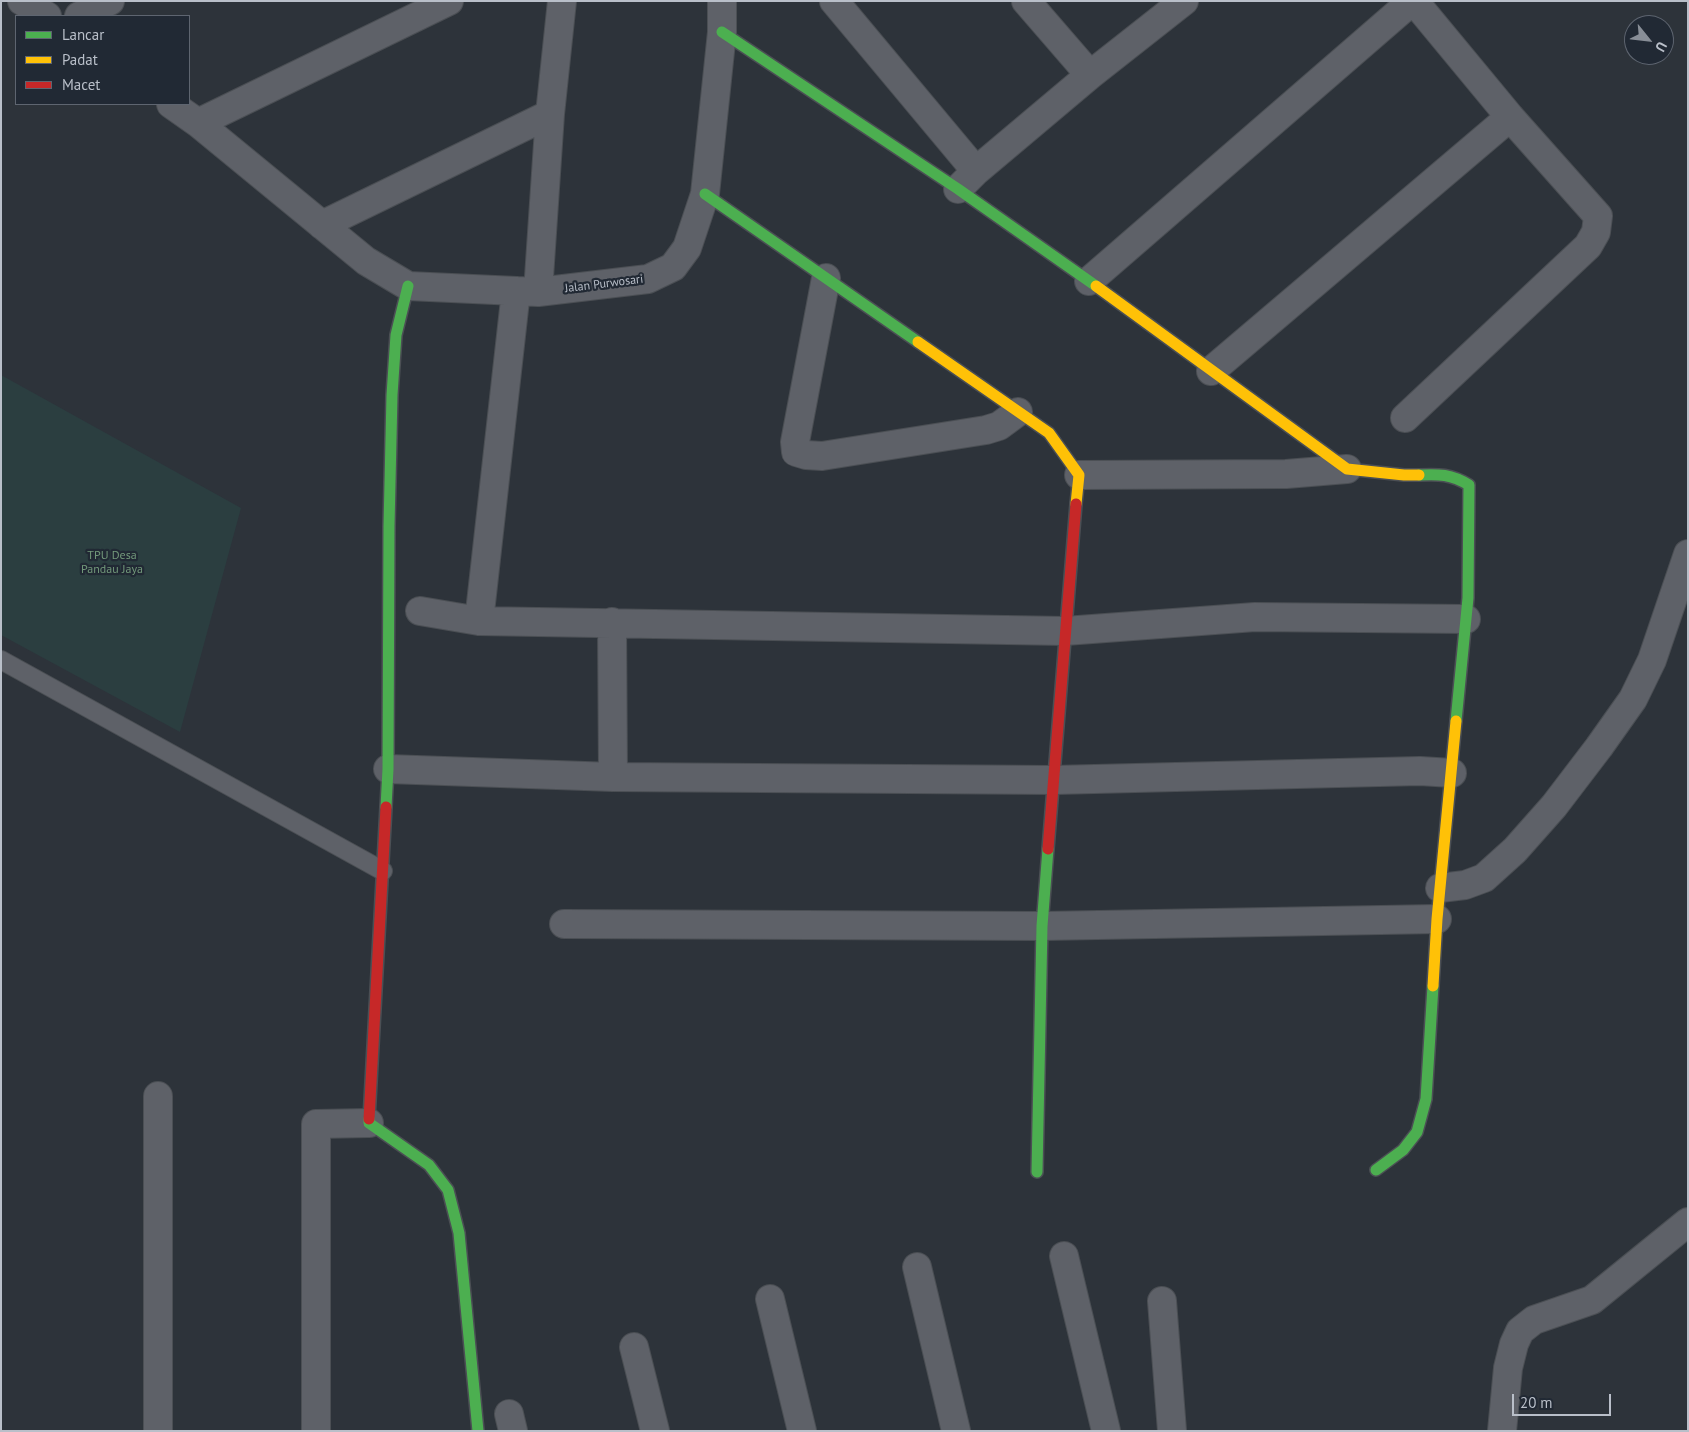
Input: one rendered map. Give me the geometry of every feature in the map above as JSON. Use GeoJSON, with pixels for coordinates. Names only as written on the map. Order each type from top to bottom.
{"type":"FeatureCollection","features":[{"type":"Feature","properties":{"kind":"street"},"geometry":{"type":"LineString","coordinates":[[22,1],[45,15]]}},
{"type":"Feature","properties":{"kind":"street"},"geometry":{"type":"LineString","coordinates":[[81,15],[110,1]]}},
{"type":"Feature","properties":{"kind":"street"},"geometry":{"type":"LineString","coordinates":[[198,123],[449,1]]}},
{"type":"Feature","properties":{"kind":"street"},"geometry":{"type":"LineString","coordinates":[[479,621],[527,291],[550,114],[562,1]]}},
{"type":"Feature","properties":{"kind":"street","name":"Jalan Purwosari"},"geometry":{"type":"LineString","coordinates":[[408,286],[527,291],[648,279],[673,267],[687,248],[705,194],[722,32],[722,1]]}},
{"type":"Feature","properties":{"kind":"street"},"geometry":{"type":"LineString","coordinates":[[834,1],[967,180]]}},
{"type":"Feature","properties":{"kind":"street"},"geometry":{"type":"LineString","coordinates":[[1026,1],[1090,75]]}},
{"type":"Feature","properties":{"kind":"street"},"geometry":{"type":"LineString","coordinates":[[967,180],[1090,75],[1184,1]]}},
{"type":"Feature","properties":{"kind":"street"},"geometry":{"type":"LineString","coordinates":[[1089,281],[1413,1],[1510,118],[1598,216],[1596,232],[1588,246],[1405,418]]}},
{"type":"Feature","properties":{"kind":"street"},"geometry":{"type":"LineString","coordinates":[[722,32],[967,180],[1089,281],[1347,469]]}},
{"type":"Feature","properties":{"kind":"street"},"geometry":{"type":"LineString","coordinates":[[171,105],[198,123],[366,261],[408,286],[396,335],[392,395],[389,526],[388,769],[369,1123]]}},
{"type":"Feature","properties":{"kind":"street"},"geometry":{"type":"LineString","coordinates":[[322,225],[550,114]]}},
{"type":"Feature","properties":{"kind":"street"},"geometry":{"type":"LineString","coordinates":[[1211,371],[1510,118]]}},
{"type":"Feature","properties":{"kind":"street"},"geometry":{"type":"LineString","coordinates":[[705,194],[1049,433],[1079,475],[1064,631],[1042,926],[1037,1172]]}},
{"type":"Feature","properties":{"kind":"street"},"geometry":{"type":"LineString","coordinates":[[826,278],[794,442],[796,452],[822,456],[986,430],[999,426],[1018,412]]}},
{"type":"Feature","properties":{"kind":"street"},"geometry":{"type":"LineString","coordinates":[[1079,475],[1286,474],[1347,469],[1404,475],[1443,474],[1458,478],[1469,485],[1470,509],[1466,619],[1437,919],[1426,1099],[1417,1132],[1403,1150],[1376,1170]]}},
{"type":"Feature","properties":{"kind":"street"},"geometry":{"type":"LineString","coordinates":[[1440,888],[1465,885],[1484,878],[1515,850],[1554,806],[1599,747],[1633,699],[1652,660],[1688,554]]}},
{"type":"Feature","properties":{"kind":"street"},"geometry":{"type":"LineString","coordinates":[[420,611],[479,621],[1064,631],[1256,617],[1466,619]]}},
{"type":"Feature","properties":{"kind":"street"},"geometry":{"type":"LineString","coordinates":[[612,622],[613,777]]}},
{"type":"Feature","properties":{"kind":"street"},"geometry":{"type":"LineString","coordinates":[[388,769],[613,777],[1054,780],[1420,771],[1452,773]]}},
{"type":"Feature","properties":{"kind":"street"},"geometry":{"type":"LineString","coordinates":[[564,924],[1042,926],[1437,919]]}},
{"type":"Feature","properties":{"kind":"street"},"geometry":{"type":"LineString","coordinates":[[158,1096],[158,1431]]}},
{"type":"Feature","properties":{"kind":"street"},"geometry":{"type":"LineString","coordinates":[[316,1431],[316,1124],[369,1123],[429,1165],[448,1190],[459,1233],[478,1431]]}},
{"type":"Feature","properties":{"kind":"street"},"geometry":{"type":"LineString","coordinates":[[1502,1431],[1508,1368],[1514,1344],[1520,1331],[1534,1320],[1592,1300],[1688,1222]]}},
{"type":"Feature","properties":{"kind":"street"},"geometry":{"type":"LineString","coordinates":[[1064,1256],[1106,1431]]}},
{"type":"Feature","properties":{"kind":"street"},"geometry":{"type":"LineString","coordinates":[[917,1267],[956,1431]]}},
{"type":"Feature","properties":{"kind":"street"},"geometry":{"type":"LineString","coordinates":[[770,1300],[802,1431]]}},
{"type":"Feature","properties":{"kind":"street"},"geometry":{"type":"LineString","coordinates":[[1162,1301],[1172,1431]]}},
{"type":"Feature","properties":{"kind":"street"},"geometry":{"type":"LineString","coordinates":[[634,1348],[656,1431]]}},
{"type":"Feature","properties":{"kind":"lane"},"geometry":{"type":"LineString","coordinates":[[1,660],[383,871]]}},
{"type":"Feature","properties":{"kind":"green space","name":"TPU Desa Pandau Jaya"},"geometry":{"type":"Polygon","coordinates":[[[1,375],[241,508],[180,732],[1,635],[1,375]]]}},
{"type":"Feature","properties":{"kind":"traffic: fast"},"geometry":{"type":"LineString","coordinates":[[722,32],[958,189],[1096,286]]}},
{"type":"Feature","properties":{"kind":"traffic: fast"},"geometry":{"type":"LineString","coordinates":[[705,194],[918,342]]}},
{"type":"Feature","properties":{"kind":"traffic: fast"},"geometry":{"type":"LineString","coordinates":[[386,807],[392,395],[396,335],[408,286]]}},
{"type":"Feature","properties":{"kind":"traffic: fast"},"geometry":{"type":"LineString","coordinates":[[1419,475],[1445,476],[1469,485],[1468,598],[1456,721]]}},
{"type":"Feature","properties":{"kind":"traffic: fast"},"geometry":{"type":"LineString","coordinates":[[1037,1172],[1042,926],[1048,849]]}},
{"type":"Feature","properties":{"kind":"traffic: fast"},"geometry":{"type":"LineString","coordinates":[[1376,1170],[1403,1150],[1417,1132],[1426,1099],[1433,986]]}},
{"type":"Feature","properties":{"kind":"traffic: fast"},"geometry":{"type":"LineString","coordinates":[[369,1119],[369,1123],[429,1165],[448,1190],[459,1233],[478,1431]]}},
{"type":"Feature","properties":{"kind":"traffic: slow"},"geometry":{"type":"LineString","coordinates":[[1096,286],[1347,469],[1419,475]]}},
{"type":"Feature","properties":{"kind":"traffic: slow"},"geometry":{"type":"LineString","coordinates":[[918,342],[1049,433],[1079,475],[1076,504]]}},
{"type":"Feature","properties":{"kind":"traffic: slow"},"geometry":{"type":"LineString","coordinates":[[1433,986],[1437,919],[1456,721]]}},
{"type":"Feature","properties":{"kind":"traffic: jam"},"geometry":{"type":"LineString","coordinates":[[1048,849],[1076,504]]}},
{"type":"Feature","properties":{"kind":"traffic: jam"},"geometry":{"type":"LineString","coordinates":[[369,1119],[386,807]]}}]}
